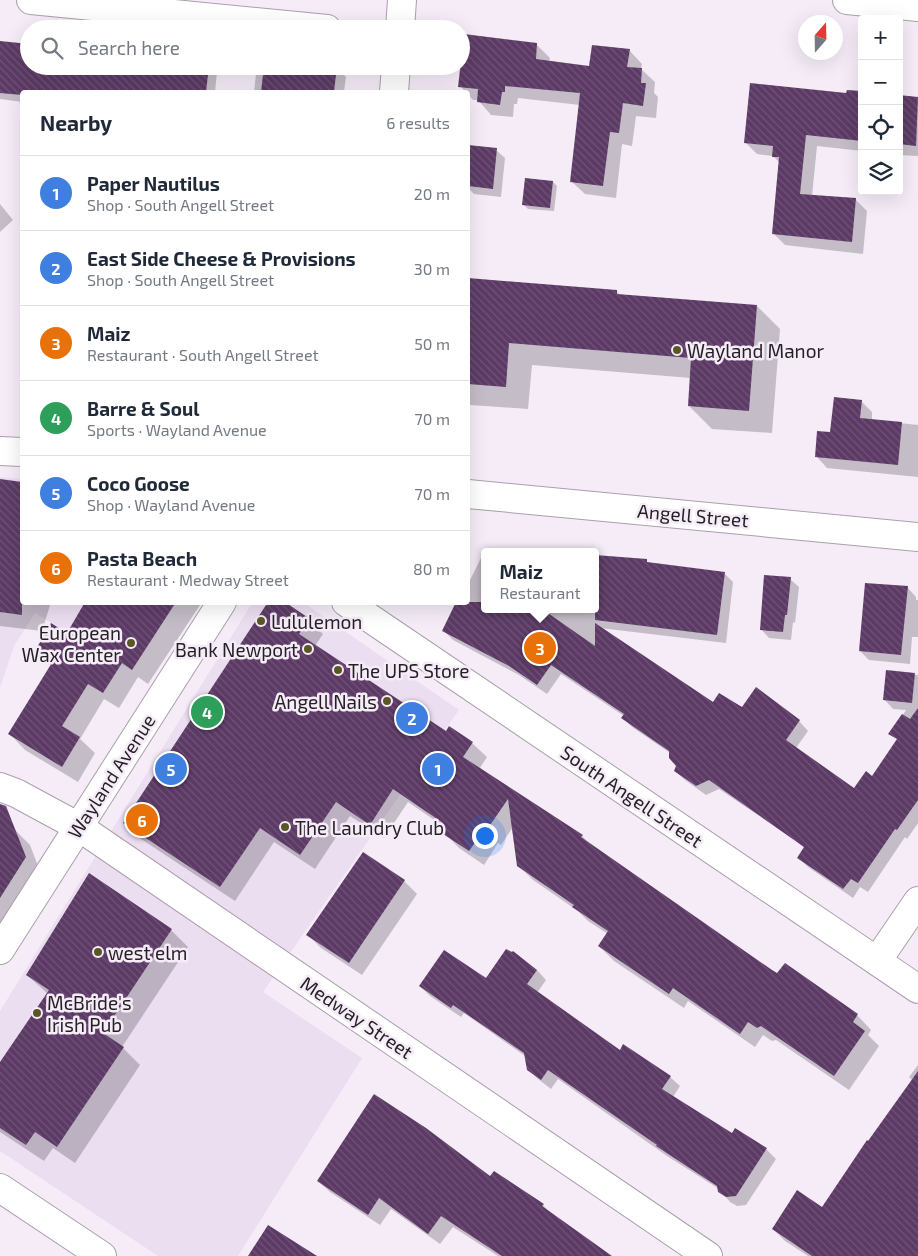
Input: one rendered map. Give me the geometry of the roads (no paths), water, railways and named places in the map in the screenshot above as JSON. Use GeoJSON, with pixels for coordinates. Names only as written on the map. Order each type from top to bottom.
{"type":"FeatureCollection","features":[{"type":"Feature","properties":{"kind":"street"},"geometry":{"type":"LineString","coordinates":[[31,0],[235,20]]}},
{"type":"Feature","properties":{"kind":"street"},"geometry":{"type":"LineString","coordinates":[[401,20],[402,0]]}},
{"type":"Feature","properties":{"kind":"street"},"geometry":{"type":"LineString","coordinates":[[847,0],[918,7]]}},
{"type":"Feature","properties":{"kind":"street"},"geometry":{"type":"LineString","coordinates":[[394,90],[395,75]]}},
{"type":"Feature","properties":{"kind":"street"},"geometry":{"type":"LineString","coordinates":[[0,451],[20,452]]}},
{"type":"Feature","properties":{"kind":"street","name":"Angell Street"},"geometry":{"type":"LineString","coordinates":[[470,494],[918,537]]}},
{"type":"Feature","properties":{"kind":"street","name":"Wayland Avenue"},"geometry":{"type":"LineString","coordinates":[[0,950],[220,605]]}},
{"type":"Feature","properties":{"kind":"street","name":"South Angell Street"},"geometry":{"type":"LineString","coordinates":[[350,605],[918,989]]}},
{"type":"Feature","properties":{"kind":"street","name":"Medway Street"},"geometry":{"type":"LineString","coordinates":[[0,787],[24,797],[79,827],[708,1256]]}},
{"type":"Feature","properties":{"kind":"street"},"geometry":{"type":"LineString","coordinates":[[877,961],[918,901]]}},
{"type":"Feature","properties":{"kind":"street"},"geometry":{"type":"LineString","coordinates":[[0,1188],[102,1256]]}},
{"type":"Feature","properties":{"kind":"place","name":"Wayland Manor"},"geometry":{"type":"Point","coordinates":[677,350]}},
{"type":"Feature","properties":{"kind":"place","name":"Lululemon"},"geometry":{"type":"Point","coordinates":[261,621]}},
{"type":"Feature","properties":{"kind":"place","name":"European Wax Center"},"geometry":{"type":"Point","coordinates":[131,643]}},
{"type":"Feature","properties":{"kind":"place","name":"Maiz"},"geometry":{"type":"Point","coordinates":[540,648]}},
{"type":"Feature","properties":{"kind":"place","name":"Bank Newport"},"geometry":{"type":"Point","coordinates":[308,649]}},
{"type":"Feature","properties":{"kind":"place","name":"The UPS Store"},"geometry":{"type":"Point","coordinates":[338,670]}},
{"type":"Feature","properties":{"kind":"place","name":"Angell Nails"},"geometry":{"type":"Point","coordinates":[387,701]}},
{"type":"Feature","properties":{"kind":"place","name":"Barre & Soul"},"geometry":{"type":"Point","coordinates":[207,712]}},
{"type":"Feature","properties":{"kind":"place","name":"East Side Cheese & Provisions"},"geometry":{"type":"Point","coordinates":[412,718]}},
{"type":"Feature","properties":{"kind":"place","name":"Coco Goose"},"geometry":{"type":"Point","coordinates":[171,769]}},
{"type":"Feature","properties":{"kind":"place","name":"Paper Nautilus"},"geometry":{"type":"Point","coordinates":[438,769]}},
{"type":"Feature","properties":{"kind":"place","name":"Pasta Beach"},"geometry":{"type":"Point","coordinates":[142,820]}},
{"type":"Feature","properties":{"kind":"place","name":"The Laundry Club"},"geometry":{"type":"Point","coordinates":[285,827]}},
{"type":"Feature","properties":{"kind":"place","name":"west elm"},"geometry":{"type":"Point","coordinates":[98,952]}},
{"type":"Feature","properties":{"kind":"place","name":"McBride's Irish Pub"},"geometry":{"type":"Point","coordinates":[37,1013]}}]}
